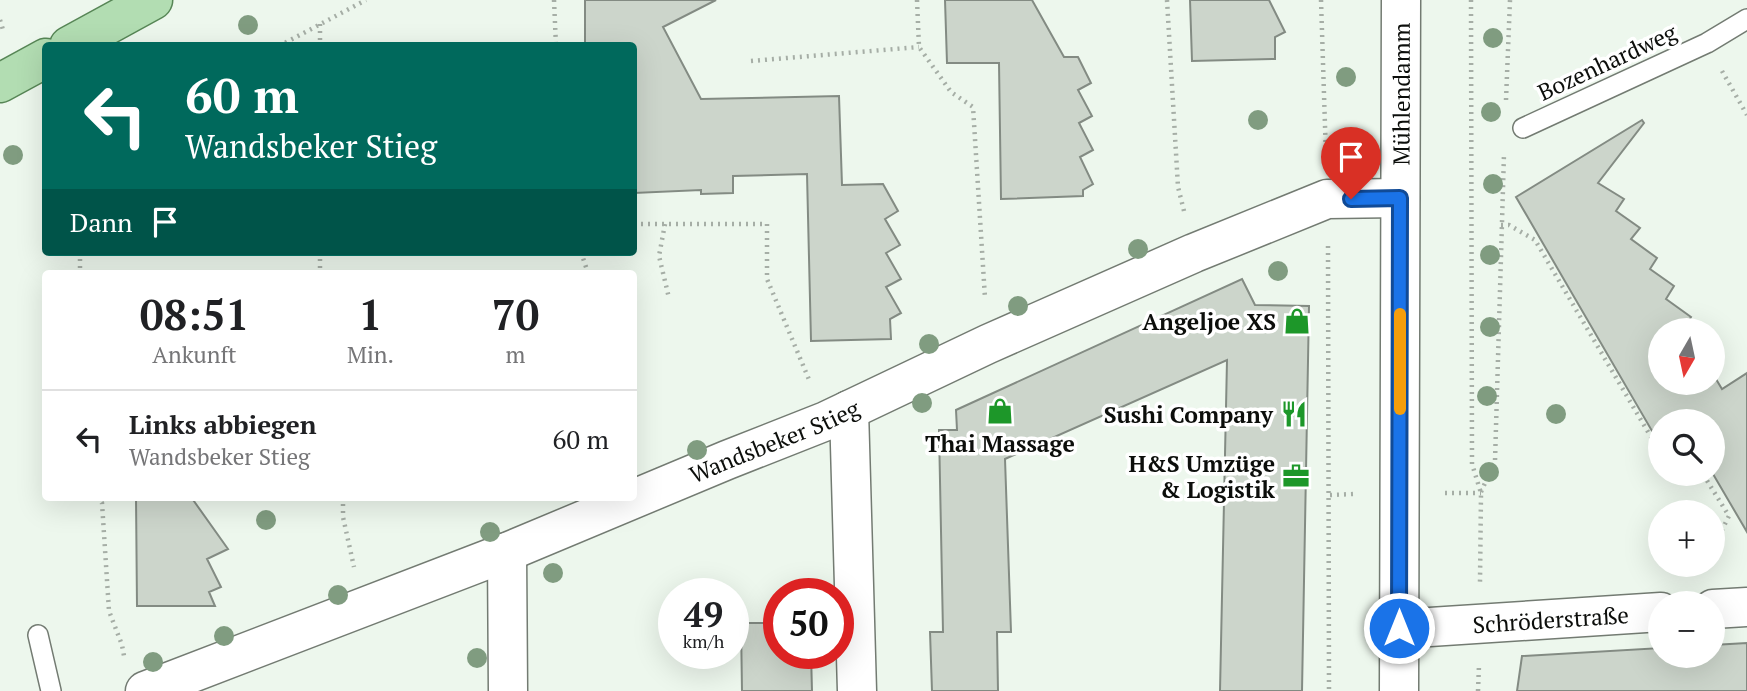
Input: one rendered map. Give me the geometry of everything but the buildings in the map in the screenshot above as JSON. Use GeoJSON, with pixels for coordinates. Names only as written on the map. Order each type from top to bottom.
{"type":"FeatureCollection","features":[{"type":"Feature","properties":{"kind":"main road"},"geometry":{"type":"LineString","coordinates":[[76,42],[153,0]]}},
{"type":"Feature","properties":{"kind":"main road"},"geometry":{"type":"LineString","coordinates":[[0,83],[42,60]]}},
{"type":"Feature","properties":{"kind":"street","name":"Mühlendamm"},"geometry":{"type":"LineString","coordinates":[[1399,691],[1401,0]]}},
{"type":"Feature","properties":{"kind":"street","name":"Wandsbeker Stieg"},"geometry":{"type":"LineString","coordinates":[[637,498],[838,415],[988,344],[1194,253],[1327,199],[1400,198]]}},
{"type":"Feature","properties":{"kind":"street"},"geometry":{"type":"LineString","coordinates":[[838,415],[858,691]]}},
{"type":"Feature","properties":{"kind":"street","name":"Wandsbeker Stieg"},"geometry":{"type":"LineString","coordinates":[[135,680],[364,608],[629,501]]}},
{"type":"Feature","properties":{"kind":"street"},"geometry":{"type":"LineString","coordinates":[[507,552],[508,691]]}},
{"type":"Feature","properties":{"kind":"street"},"geometry":{"type":"LineString","coordinates":[[1725,608],[1747,607]]}},
{"type":"Feature","properties":{"kind":"street","name":"Schröderstraße"},"geometry":{"type":"LineString","coordinates":[[1399,628],[1648,613]]}},
{"type":"Feature","properties":{"kind":"lane","name":"Bozenhardweg"},"geometry":{"type":"LineString","coordinates":[[1523,128],[1707,43],[1747,19]]}},
{"type":"Feature","properties":{"kind":"lane"},"geometry":{"type":"LineString","coordinates":[[38,635],[51,691]]}},
{"type":"Feature","properties":{"kind":"path"},"geometry":{"type":"LineString","coordinates":[[286,42],[366,0]]}},
{"type":"Feature","properties":{"kind":"path"},"geometry":{"type":"LineString","coordinates":[[554,0],[556,42]]}},
{"type":"Feature","properties":{"kind":"path"},"geometry":{"type":"LineString","coordinates":[[918,0],[919,47],[951,92],[973,107],[988,344]]}},
{"type":"Feature","properties":{"kind":"path"},"geometry":{"type":"LineString","coordinates":[[1167,0],[1178,187],[1194,253]]}},
{"type":"Feature","properties":{"kind":"path"},"geometry":{"type":"LineString","coordinates":[[1321,0],[1327,199],[1329,691]]}},
{"type":"Feature","properties":{"kind":"path"},"geometry":{"type":"LineString","coordinates":[[1471,0],[1472,464],[1480,493],[1480,624]]}},
{"type":"Feature","properties":{"kind":"path"},"geometry":{"type":"LineString","coordinates":[[1506,104],[1510,0]]}},
{"type":"Feature","properties":{"kind":"path"},"geometry":{"type":"LineString","coordinates":[[320,24],[320,42]]}},
{"type":"Feature","properties":{"kind":"path"},"geometry":{"type":"LineString","coordinates":[[1707,43],[1747,115]]}},
{"type":"Feature","properties":{"kind":"path"},"geometry":{"type":"LineString","coordinates":[[751,61],[919,47]]}},
{"type":"Feature","properties":{"kind":"path"},"geometry":{"type":"LineString","coordinates":[[1480,493],[1495,461],[1504,144]]}},
{"type":"Feature","properties":{"kind":"path"},"geometry":{"type":"LineString","coordinates":[[637,224],[767,225],[767,279],[838,415]]}},
{"type":"Feature","properties":{"kind":"path"},"geometry":{"type":"LineString","coordinates":[[665,224],[659,256],[669,298]]}},
{"type":"Feature","properties":{"kind":"path"},"geometry":{"type":"LineString","coordinates":[[1501,225],[1508,225],[1535,240],[1648,432]]}},
{"type":"Feature","properties":{"kind":"path"},"geometry":{"type":"LineString","coordinates":[[1445,493],[1480,493]]}},
{"type":"Feature","properties":{"kind":"path"},"geometry":{"type":"LineString","coordinates":[[1330,495],[1354,494]]}},
{"type":"Feature","properties":{"kind":"path"},"geometry":{"type":"LineString","coordinates":[[100,501],[109,611],[135,680]]}},
{"type":"Feature","properties":{"kind":"path"},"geometry":{"type":"LineString","coordinates":[[343,501],[343,517],[364,608]]}},
{"type":"Feature","properties":{"kind":"slow traffic"},"geometry":{"type":"LineString","coordinates":[[1400,314],[1400,409]]}},
{"type":"Feature","properties":{"kind":"place","name":"Angeljoe XS"},"geometry":{"type":"Point","coordinates":[1297,321]}},
{"type":"Feature","properties":{"kind":"place","name":"Thai Massage"},"geometry":{"type":"Point","coordinates":[1000,411]}},
{"type":"Feature","properties":{"kind":"place","name":"Sushi Company"},"geometry":{"type":"Point","coordinates":[1294,414]}},
{"type":"Feature","properties":{"kind":"place","name":"H&S Umzüge & Logistik"},"geometry":{"type":"Point","coordinates":[1296,476]}},
{"type":"Feature","properties":{"kind":"route"},"geometry":{"type":"LineString","coordinates":[[1351,199],[1400,198],[1399,628]]}}]}
